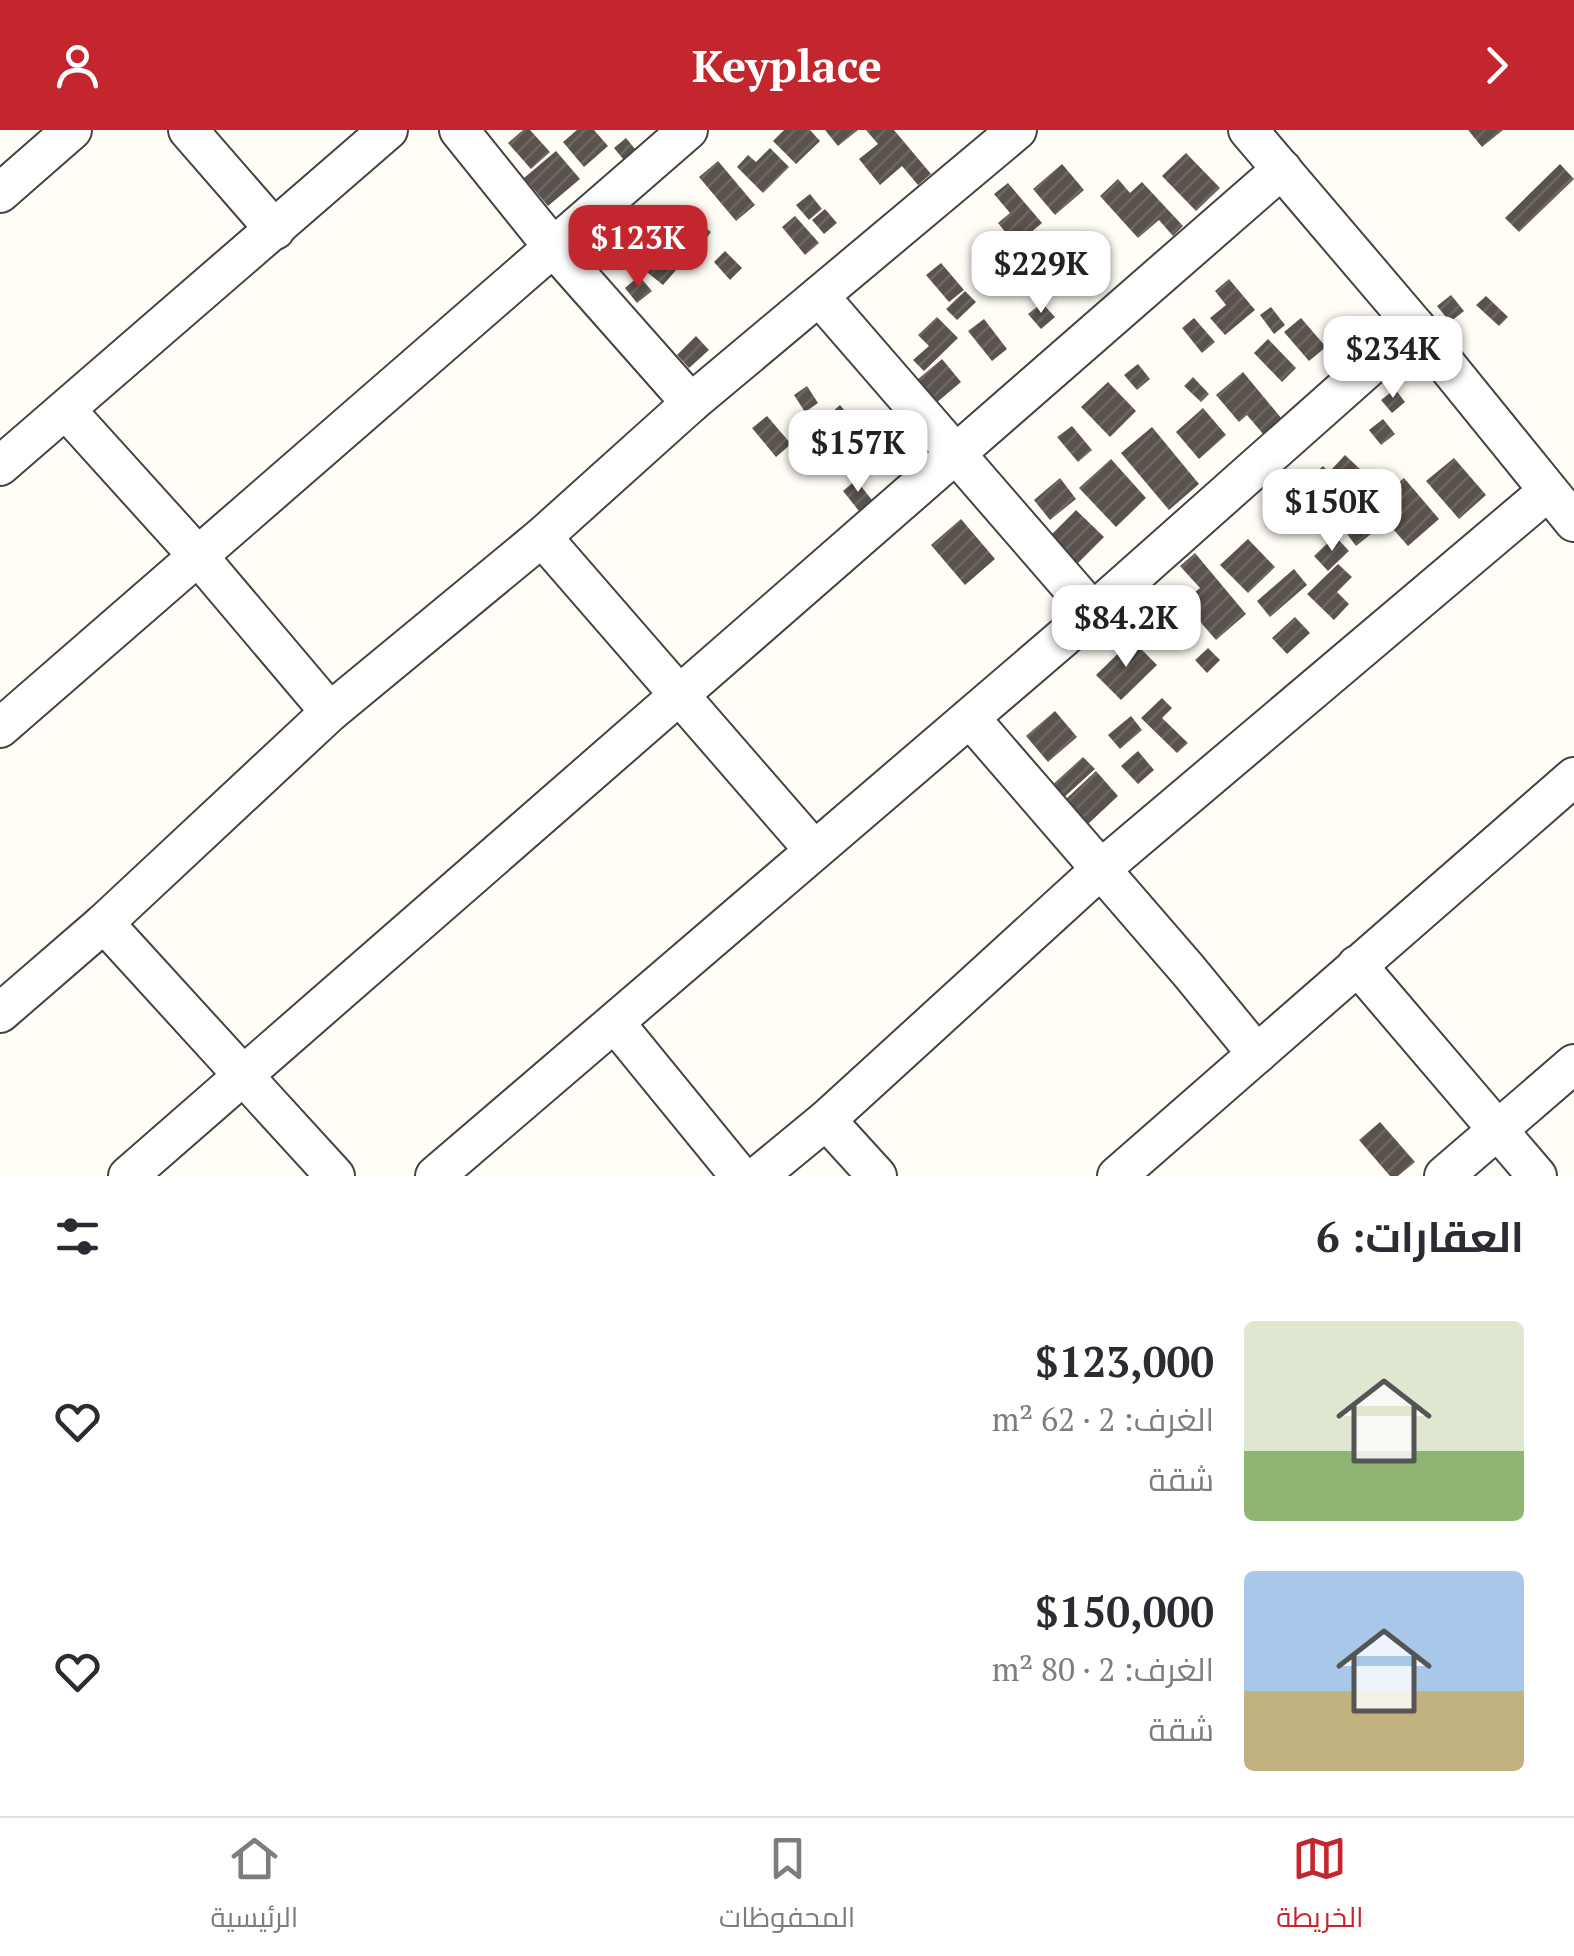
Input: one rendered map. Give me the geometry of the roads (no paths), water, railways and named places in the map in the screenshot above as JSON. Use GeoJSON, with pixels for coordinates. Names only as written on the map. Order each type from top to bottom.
{"type":"FeatureCollection","features":[{"type":"Feature","properties":{"kind":"street"},"geometry":{"type":"LineString","coordinates":[[0,193],[72,130]]}},
{"type":"Feature","properties":{"kind":"street"},"geometry":{"type":"LineString","coordinates":[[188,130],[275,230]]}},
{"type":"Feature","properties":{"kind":"street"},"geometry":{"type":"LineString","coordinates":[[0,466],[388,130]]}},
{"type":"Feature","properties":{"kind":"street"},"geometry":{"type":"LineString","coordinates":[[459,130],[691,403]]}},
{"type":"Feature","properties":{"kind":"street"},"geometry":{"type":"LineString","coordinates":[[0,728],[688,130]]}},
{"type":"Feature","properties":{"kind":"street"},"geometry":{"type":"LineString","coordinates":[[0,1013],[104,923],[330,712],[542,537],[691,403],[1017,130]]}},
{"type":"Feature","properties":{"kind":"street"},"geometry":{"type":"LineString","coordinates":[[1248,130],[1415,326],[1574,522]]}},
{"type":"Feature","properties":{"kind":"street"},"geometry":{"type":"LineString","coordinates":[[128,1176],[1282,169]]}},
{"type":"Feature","properties":{"kind":"street"},"geometry":{"type":"LineString","coordinates":[[818,296],[1093,612]]}},
{"type":"Feature","properties":{"kind":"street"},"geometry":{"type":"LineString","coordinates":[[434,1176],[1093,612],[1415,326]]}},
{"type":"Feature","properties":{"kind":"street"},"geometry":{"type":"LineString","coordinates":[[66,410],[198,556],[330,712]]}},
{"type":"Feature","properties":{"kind":"street"},"geometry":{"type":"LineString","coordinates":[[758,1176],[826,1120],[1101,869],[1548,492]]}},
{"type":"Feature","properties":{"kind":"street"},"geometry":{"type":"LineString","coordinates":[[542,537],[814,850]]}},
{"type":"Feature","properties":{"kind":"street"},"geometry":{"type":"LineString","coordinates":[[970,718],[1257,1054]]}},
{"type":"Feature","properties":{"kind":"street"},"geometry":{"type":"LineString","coordinates":[[1120,1175],[1574,777]]}},
{"type":"Feature","properties":{"kind":"street"},"geometry":{"type":"LineString","coordinates":[[104,923],[335,1176]]}},
{"type":"Feature","properties":{"kind":"street"},"geometry":{"type":"LineString","coordinates":[[1357,965],[1536,1176]]}},
{"type":"Feature","properties":{"kind":"street"},"geometry":{"type":"LineString","coordinates":[[615,1023],[740,1176]]}},
{"type":"Feature","properties":{"kind":"street"},"geometry":{"type":"LineString","coordinates":[[1444,1176],[1574,1064]]}},
{"type":"Feature","properties":{"kind":"street"},"geometry":{"type":"LineString","coordinates":[[826,1120],[877,1176]]}}]}
